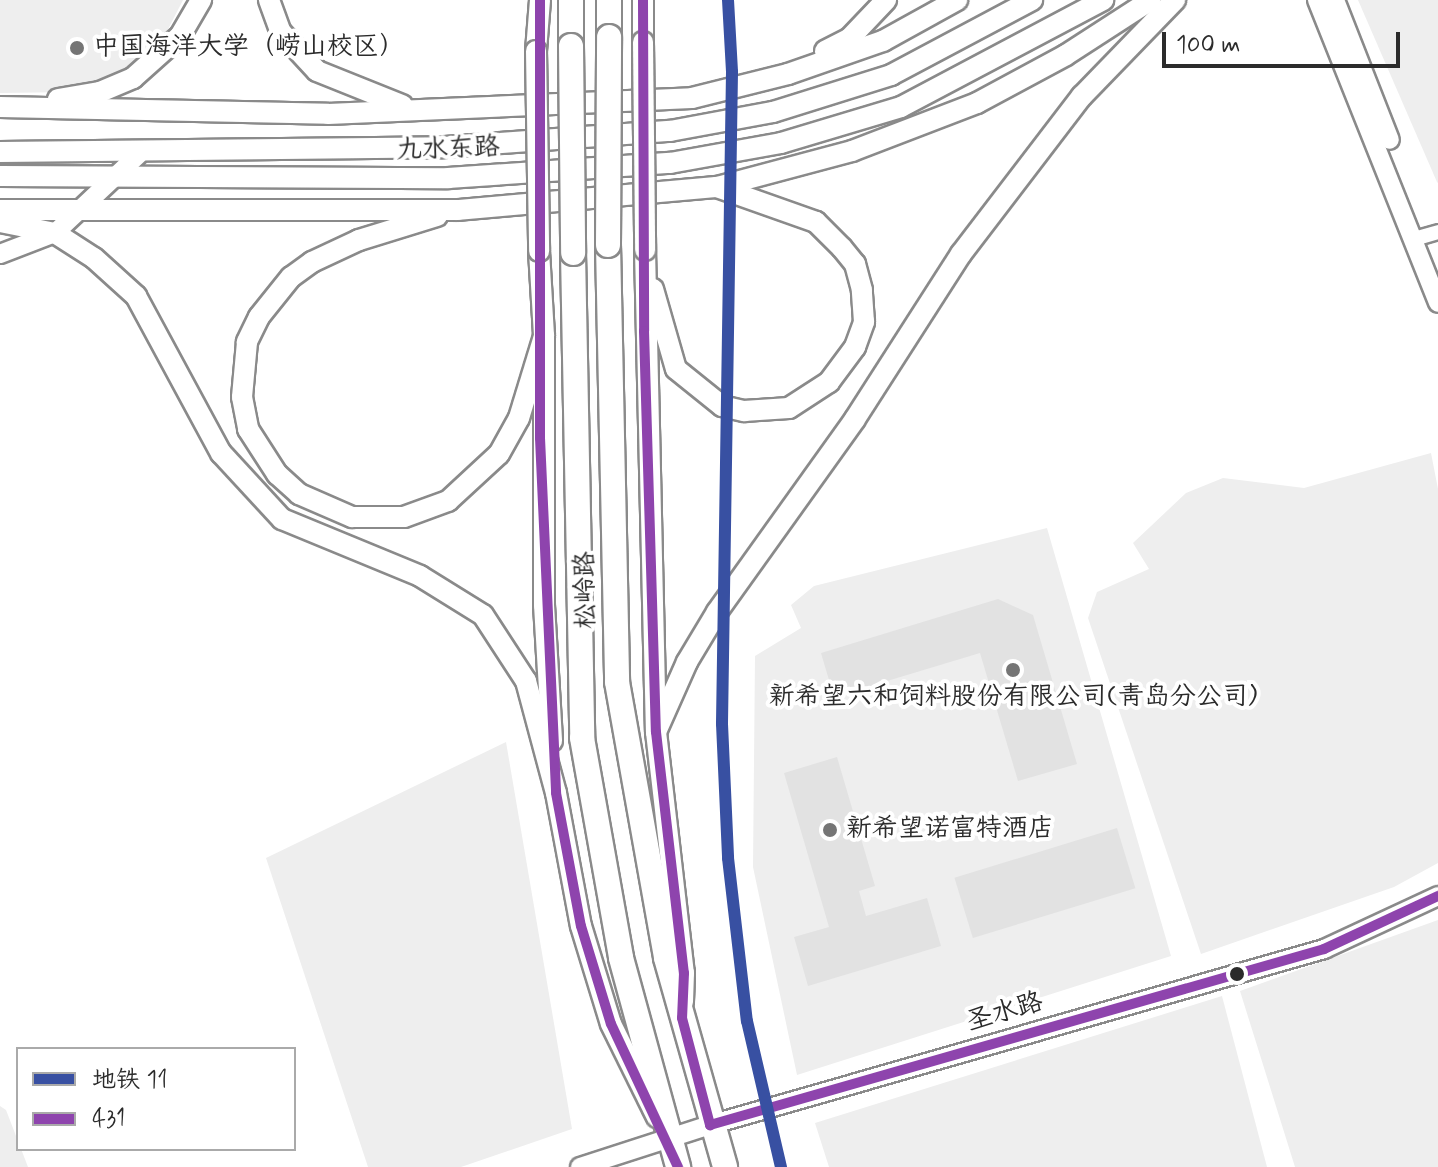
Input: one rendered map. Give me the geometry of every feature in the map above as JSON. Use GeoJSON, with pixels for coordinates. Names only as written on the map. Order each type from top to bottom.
{"type":"FeatureCollection","features":[{"type":"Feature","properties":{"kind":"highway","name":"松岭路"},"geometry":{"type":"LineString","coordinates":[[571,0],[582,738],[621,958],[667,1138],[678,1167]]}},
{"type":"Feature","properties":{"kind":"highway","name":"松岭路"},"geometry":{"type":"LineString","coordinates":[[609,0],[608,245],[617,682],[641,835],[682,1018],[710,1125],[725,1167]]}},
{"type":"Feature","properties":{"kind":"main road"},"geometry":{"type":"LineString","coordinates":[[2,107],[100,92],[133,78],[180,36],[201,0]]}},
{"type":"Feature","properties":{"kind":"main road"},"geometry":{"type":"LineString","coordinates":[[269,0],[280,31],[317,71],[394,104],[430,109]]}},
{"type":"Feature","properties":{"kind":"main road"},"geometry":{"type":"LineString","coordinates":[[643,0],[645,250],[656,732],[684,973],[682,1018]]}},
{"type":"Feature","properties":{"kind":"main road"},"geometry":{"type":"LineString","coordinates":[[763,81],[849,39],[886,0]]}},
{"type":"Feature","properties":{"kind":"main road"},"geometry":{"type":"LineString","coordinates":[[2,107],[328,114],[430,109],[489,111],[692,98],[763,81],[883,41],[957,0]]}},
{"type":"Feature","properties":{"kind":"main road","name":"九水东路"},"geometry":{"type":"LineString","coordinates":[[0,152],[139,154],[445,147],[670,131],[773,112],[891,75],[1032,0]]}},
{"type":"Feature","properties":{"kind":"main road","name":"九水东路"},"geometry":{"type":"LineString","coordinates":[[0,176],[448,178],[670,163],[781,143],[901,107],[1103,0]]}},
{"type":"Feature","properties":{"kind":"main road"},"geometry":{"type":"LineString","coordinates":[[0,210],[458,210],[717,187],[852,151],[977,103],[1151,0]]}},
{"type":"Feature","properties":{"kind":"main road"},"geometry":{"type":"LineString","coordinates":[[656,732],[687,662],[717,612],[855,419],[961,254],[1082,96],[1175,0]]}},
{"type":"Feature","properties":{"kind":"main road"},"geometry":{"type":"LineString","coordinates":[[538,6],[539,251],[544,336],[544,605],[556,793]]}},
{"type":"Feature","properties":{"kind":"main road"},"geometry":{"type":"LineString","coordinates":[[645,250],[662,333],[676,369],[695,389],[722,406],[744,411],[789,408],[829,382],[855,347],[864,322],[855,264],[816,222],[717,187]]}},
{"type":"Feature","properties":{"kind":"main road"},"geometry":{"type":"LineString","coordinates":[[458,210],[324,257],[291,277],[275,296],[247,342],[241,373],[248,429],[259,451],[299,494],[325,509],[383,519],[427,510],[467,488],[499,454],[519,418],[544,336]]}},
{"type":"Feature","properties":{"kind":"main road"},"geometry":{"type":"LineString","coordinates":[[0,222],[55,233],[94,258],[136,296],[221,453],[282,519],[420,576],[483,615],[526,681],[556,793],[581,926],[611,1024],[667,1138]]}},
{"type":"Feature","properties":{"kind":"street"},"geometry":{"type":"LineString","coordinates":[[1317,0],[1426,235],[1438,303]]}},
{"type":"Feature","properties":{"kind":"street"},"geometry":{"type":"LineString","coordinates":[[1335,0],[1438,270]]}},
{"type":"Feature","properties":{"kind":"street"},"geometry":{"type":"LineString","coordinates":[[0,254],[55,233],[86,209],[139,154]]}},
{"type":"Feature","properties":{"kind":"street","name":"圣水路"},"geometry":{"type":"LineString","coordinates":[[580,1167],[710,1125],[1324,949],[1438,896]]}},
{"type":"Feature","properties":{"kind":"shaded area","name":"中国海洋大学（崂山校区）"},"geometry":{"type":"Polygon","coordinates":[[[0,0],[183,0],[162,41],[129,72],[71,92],[0,93],[0,0]]]}},
{"type":"Feature","properties":{"kind":"shaded area"},"geometry":{"type":"Polygon","coordinates":[[[1358,0],[1438,0],[1438,183],[1437,182],[1358,0]]]}},
{"type":"Feature","properties":{"kind":"shaded area"},"geometry":{"type":"Polygon","coordinates":[[[1431,453],[1438,489],[1438,863],[1394,887],[1201,954],[1088,618],[1097,592],[1149,569],[1133,543],[1186,493],[1223,478],[1304,488],[1431,453]]]}},
{"type":"Feature","properties":{"kind":"shaded area"},"geometry":{"type":"Polygon","coordinates":[[[1047,528],[1171,956],[797,1075],[753,867],[755,656],[801,628],[791,605],[814,586],[1047,528]]]}},
{"type":"Feature","properties":{"kind":"shaded area"},"geometry":{"type":"Polygon","coordinates":[[[506,742],[572,1129],[461,1167],[368,1167],[266,858],[506,742]]]}},
{"type":"Feature","properties":{"kind":"shaded area"},"geometry":{"type":"Polygon","coordinates":[[[1438,920],[1438,1167],[1295,1167],[1240,991],[1438,920]]]}},
{"type":"Feature","properties":{"kind":"shaded area"},"geometry":{"type":"Polygon","coordinates":[[[1222,996],[1267,1167],[829,1167],[815,1123],[1222,996]]]}},
{"type":"Feature","properties":{"kind":"shaded area"},"geometry":{"type":"Polygon","coordinates":[[[0,1106],[6,1110],[16,1136],[16,1151],[22,1151],[28,1167],[0,1167],[0,1106]]]}},
{"type":"Feature","properties":{"kind":"building"},"geometry":{"type":"Polygon","coordinates":[[[998,599],[1033,615],[1077,764],[1018,781],[980,653],[834,697],[821,653],[998,599]]]}},
{"type":"Feature","properties":{"kind":"building","name":"新希望诺富特酒店"},"geometry":{"type":"Polygon","coordinates":[[[837,757],[875,886],[859,891],[866,916],[927,898],[941,946],[808,986],[794,937],[829,927],[784,773],[837,757]]]}},
{"type":"Feature","properties":{"kind":"building"},"geometry":{"type":"Polygon","coordinates":[[[1117,828],[1135,888],[973,938],[954,878],[1117,828]]]}},
{"type":"Feature","properties":{"kind":"metro line","name":"11"},"geometry":{"type":"LineString","coordinates":[[728,0],[732,72],[722,724],[728,858],[747,1021],[781,1167]]}},
{"type":"Feature","properties":{"kind":"transit line","name":"431"},"geometry":{"type":"LineString","coordinates":[[540,0],[540,438],[556,793],[581,926],[611,1024],[678,1167]]}},
{"type":"Feature","properties":{"kind":"transit line","name":"431"},"geometry":{"type":"LineString","coordinates":[[643,0],[644,331],[656,732],[684,973],[682,1018],[710,1125],[1324,949],[1438,896]]}},
{"type":"Feature","properties":{"kind":"place","name":"中国海洋大学（崂山校区）"},"geometry":{"type":"Point","coordinates":[77,48]}},
{"type":"Feature","properties":{"kind":"place","name":"新希望六和饲料股份有限公司(青岛分公司)"},"geometry":{"type":"Point","coordinates":[1013,670]}},
{"type":"Feature","properties":{"kind":"place","name":"新希望诺富特酒店"},"geometry":{"type":"Point","coordinates":[830,830]}}]}
